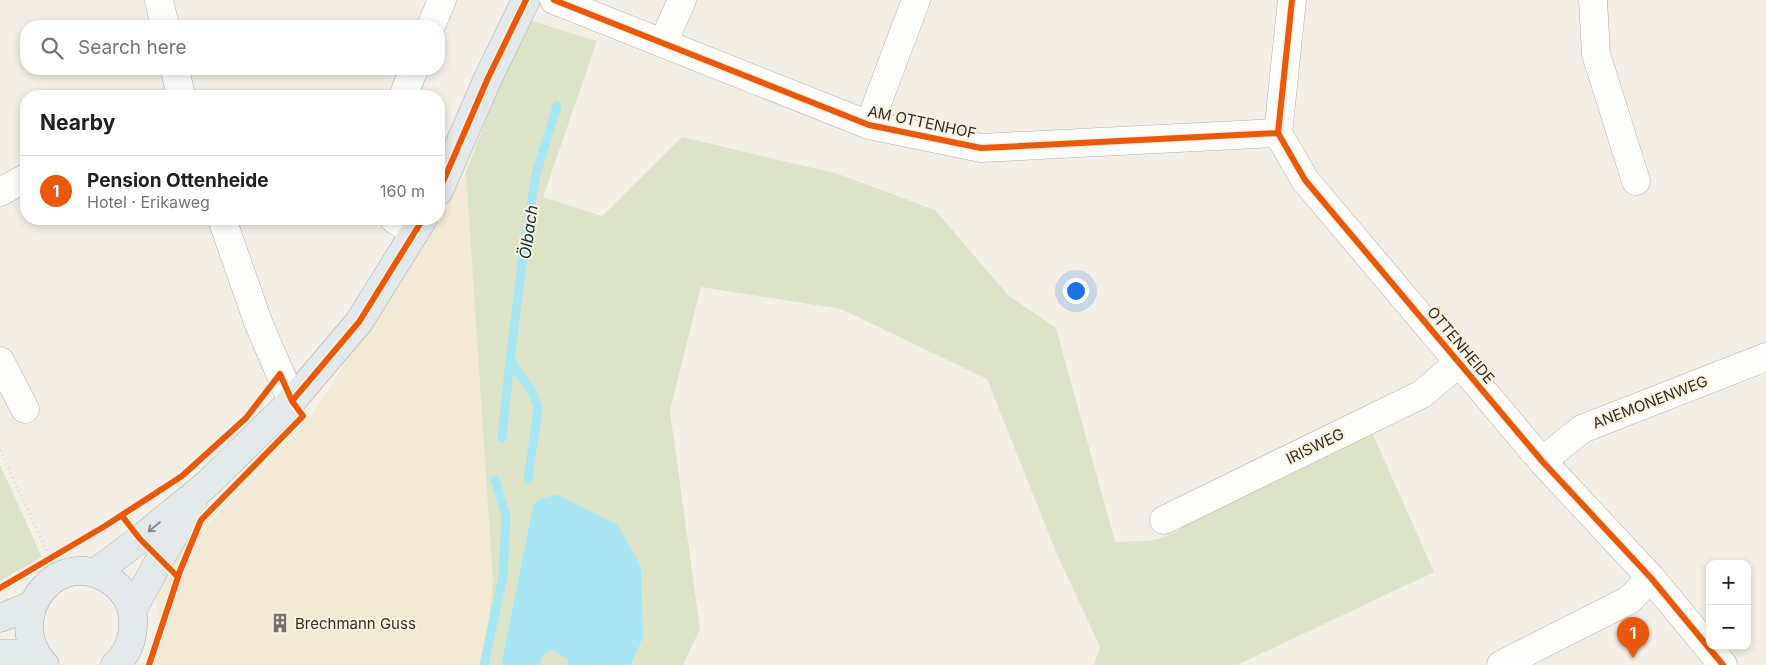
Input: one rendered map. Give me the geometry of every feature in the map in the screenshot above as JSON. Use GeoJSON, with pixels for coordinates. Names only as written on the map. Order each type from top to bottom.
{"type":"FeatureCollection","features":[{"type":"Feature","properties":{"kind":"main road"},"geometry":{"type":"LineString","coordinates":[[445,177],[488,78],[526,0]]}},
{"type":"Feature","properties":{"kind":"main road"},"geometry":{"type":"LineString","coordinates":[[95,572],[140,539],[206,485],[292,401],[360,322],[410,225]]}},
{"type":"Feature","properties":{"kind":"main road"},"geometry":{"type":"LineString","coordinates":[[132,611],[183,519],[206,485]]}},
{"type":"Feature","properties":{"kind":"main road"},"geometry":{"type":"LineString","coordinates":[[40,660],[28,639],[26,623],[30,606],[44,584],[56,576],[68,572],[81,571],[95,572],[108,578],[119,587],[127,598],[132,611],[134,628],[130,645],[115,665]]}},
{"type":"Feature","properties":{"kind":"main road"},"geometry":{"type":"LineString","coordinates":[[0,618],[30,606]]}},
{"type":"Feature","properties":{"kind":"main road"},"geometry":{"type":"LineString","coordinates":[[0,654],[40,660]]}},
{"type":"Feature","properties":{"kind":"street"},"geometry":{"type":"LineString","coordinates":[[159,0],[164,20]]}},
{"type":"Feature","properties":{"kind":"street"},"geometry":{"type":"LineString","coordinates":[[434,20],[442,0]]}},
{"type":"Feature","properties":{"kind":"street","name":"AM OTTENHOF"},"geometry":{"type":"LineString","coordinates":[[554,0],[598,8],[662,43],[869,125],[981,148],[1278,134]]}},
{"type":"Feature","properties":{"kind":"street"},"geometry":{"type":"LineString","coordinates":[[662,43],[682,0]]}},
{"type":"Feature","properties":{"kind":"street","name":"AM OTTENHOF"},"geometry":{"type":"LineString","coordinates":[[869,125],[916,0]]}},
{"type":"Feature","properties":{"kind":"street"},"geometry":{"type":"LineString","coordinates":[[1278,134],[1292,0]]}},
{"type":"Feature","properties":{"kind":"street"},"geometry":{"type":"LineString","coordinates":[[1592,0],[1596,54],[1636,181]]}},
{"type":"Feature","properties":{"kind":"street"},"geometry":{"type":"LineString","coordinates":[[176,75],[180,90]]}},
{"type":"Feature","properties":{"kind":"street"},"geometry":{"type":"LineString","coordinates":[[405,90],[412,75]]}},
{"type":"Feature","properties":{"kind":"street","name":"OTTENHEIDE"},"geometry":{"type":"LineString","coordinates":[[1278,134],[1305,180],[1460,362],[1542,462],[1651,578],[1723,665]]}},
{"type":"Feature","properties":{"kind":"street"},"geometry":{"type":"LineString","coordinates":[[0,192],[20,181]]}},
{"type":"Feature","properties":{"kind":"street"},"geometry":{"type":"LineString","coordinates":[[224,225],[258,322],[292,401]]}},
{"type":"Feature","properties":{"kind":"street","name":"ANEMONENWEG"},"geometry":{"type":"LineString","coordinates":[[1542,462],[1582,429],[1766,357]]}},
{"type":"Feature","properties":{"kind":"street"},"geometry":{"type":"LineString","coordinates":[[0,361],[25,409]]}},
{"type":"Feature","properties":{"kind":"street","name":"IRISWEG"},"geometry":{"type":"LineString","coordinates":[[1164,520],[1422,394],[1460,362]]}},
{"type":"Feature","properties":{"kind":"street"},"geometry":{"type":"LineString","coordinates":[[1501,665],[1629,600],[1651,578]]}},
{"type":"Feature","properties":{"kind":"path"},"geometry":{"type":"LineString","coordinates":[[0,450],[51,559]]}},
{"type":"Feature","properties":{"kind":"shaded area"},"geometry":{"type":"Polygon","coordinates":[[[466,172],[493,583],[483,665],[140,665],[145,662],[160,621],[152,582],[311,417],[432,225],[445,225],[445,205],[466,172]]]}},
{"type":"Feature","properties":{"kind":"green space"},"geometry":{"type":"Polygon","coordinates":[[[525,19],[597,41],[543,197],[602,216],[682,137],[838,174],[935,210],[1008,295],[1056,328],[1115,542],[1157,539],[1173,534],[1194,515],[1370,428],[1434,572],[1237,665],[1094,665],[1100,647],[1056,552],[987,379],[841,309],[701,287],[670,411],[700,629],[683,665],[631,665],[643,638],[618,525],[557,494],[533,505],[501,665],[483,665],[493,583],[466,172],[525,19]]]}},
{"type":"Feature","properties":{"kind":"green space"},"geometry":{"type":"Polygon","coordinates":[[[0,465],[42,557],[0,581],[0,465]]]}},
{"type":"Feature","properties":{"kind":"green space"},"geometry":{"type":"Polygon","coordinates":[[[553,650],[568,660],[568,665],[540,665],[543,655],[553,650]]]}},
{"type":"Feature","properties":{"kind":"water"},"geometry":{"type":"Polygon","coordinates":[[[557,494],[618,525],[641,566],[643,638],[631,665],[568,665],[568,660],[553,650],[543,655],[540,665],[501,665],[533,505],[540,499],[557,494]]]}},
{"type":"Feature","properties":{"kind":"waterway","name":"Ölbach"},"geometry":{"type":"LineString","coordinates":[[528,479],[538,409],[533,393],[510,361],[525,240],[536,174],[557,106]]}},
{"type":"Feature","properties":{"kind":"waterway","name":"Ölbach"},"geometry":{"type":"LineString","coordinates":[[502,438],[510,361]]}},
{"type":"Feature","properties":{"kind":"waterway","name":"Ölbach"},"geometry":{"type":"LineString","coordinates":[[484,665],[503,577],[506,516],[495,480]]}},
{"type":"Feature","properties":{"kind":"cycle path"},"geometry":{"type":"LineString","coordinates":[[445,177],[488,78],[526,0]]}},
{"type":"Feature","properties":{"kind":"cycle path"},"geometry":{"type":"LineString","coordinates":[[554,0],[869,125],[981,148],[1278,133]]}},
{"type":"Feature","properties":{"kind":"cycle path"},"geometry":{"type":"LineString","coordinates":[[1292,0],[1278,133],[1305,180],[1542,461],[1651,578],[1723,665]]}},
{"type":"Feature","properties":{"kind":"cycle path"},"geometry":{"type":"LineString","coordinates":[[292,401],[359,322],[419,225]]}},
{"type":"Feature","properties":{"kind":"cycle path"},"geometry":{"type":"LineString","coordinates":[[0,588],[105,526],[182,476],[246,418],[280,374],[292,401],[303,416],[201,520],[180,571],[149,665]]}},
{"type":"Feature","properties":{"kind":"cycle path"},"geometry":{"type":"LineString","coordinates":[[122,516],[140,539],[178,577]]}},
{"type":"Feature","properties":{"kind":"place","name":"Brechmann Guss"},"geometry":{"type":"Point","coordinates":[280,623]}},
{"type":"Feature","properties":{"kind":"place","name":"Pension Ottenheide"},"geometry":{"type":"Point","coordinates":[1633,658]}}]}
